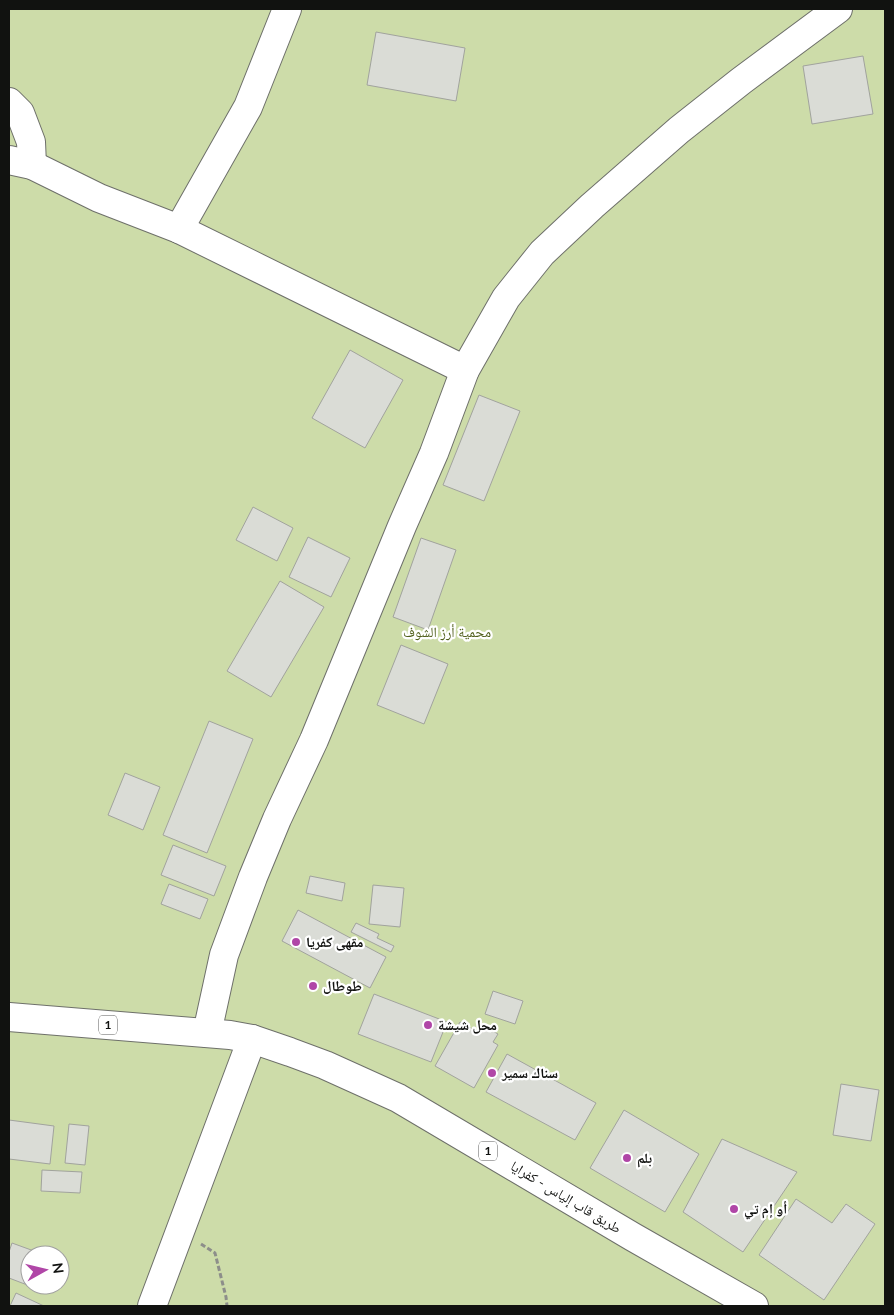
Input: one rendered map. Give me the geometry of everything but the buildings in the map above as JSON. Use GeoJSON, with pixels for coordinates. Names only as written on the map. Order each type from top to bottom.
{"type":"FeatureCollection","features":[{"type":"Feature","properties":{"kind":"main road"},"geometry":{"type":"LineString","coordinates":[[179,229],[248,107],[287,9]]}},
{"type":"Feature","properties":{"kind":"main road"},"geometry":{"type":"LineString","coordinates":[[207,1034],[224,955],[253,877],[318,731],[434,453],[465,370],[506,298],[542,253],[592,206],[679,130],[740,81],[838,9]]}},
{"type":"Feature","properties":{"kind":"main road"},"geometry":{"type":"LineString","coordinates":[[9,102],[20,113],[30,142],[20,163],[99,198],[179,229],[465,370]]}},
{"type":"Feature","properties":{"kind":"main road","name":"1"},"geometry":{"type":"LineString","coordinates":[[9,1018],[207,1034]]}},
{"type":"Feature","properties":{"kind":"main road","name":"طريق قاب إلياس - كفرايا"},"geometry":{"type":"LineString","coordinates":[[207,1034],[230,1035],[252,1039],[325,1065],[398,1098],[617,1228],[754,1306]]}},
{"type":"Feature","properties":{"kind":"main road"},"geometry":{"type":"LineString","coordinates":[[152,1306],[252,1039]]}},
{"type":"Feature","properties":{"kind":"path"},"geometry":{"type":"LineString","coordinates":[[180,1229],[215,1253],[227,1306]]}},
{"type":"Feature","properties":{"kind":"green space","name":"محمية أرز الشوف"},"geometry":{"type":"Polygon","coordinates":[[[9,9],[885,9],[885,1306],[9,1306],[9,9]]]}},
{"type":"Feature","properties":{"kind":"place","name":"مقهى كفريا"},"geometry":{"type":"Point","coordinates":[296,942]}},
{"type":"Feature","properties":{"kind":"place","name":"طوطال"},"geometry":{"type":"Point","coordinates":[313,986]}},
{"type":"Feature","properties":{"kind":"place","name":"محل شيشة"},"geometry":{"type":"Point","coordinates":[428,1025]}},
{"type":"Feature","properties":{"kind":"place","name":"سناك سمير"},"geometry":{"type":"Point","coordinates":[492,1073]}},
{"type":"Feature","properties":{"kind":"place","name":"بلم"},"geometry":{"type":"Point","coordinates":[627,1158]}},
{"type":"Feature","properties":{"kind":"place","name":"أو إم تي"},"geometry":{"type":"Point","coordinates":[734,1209]}}]}
